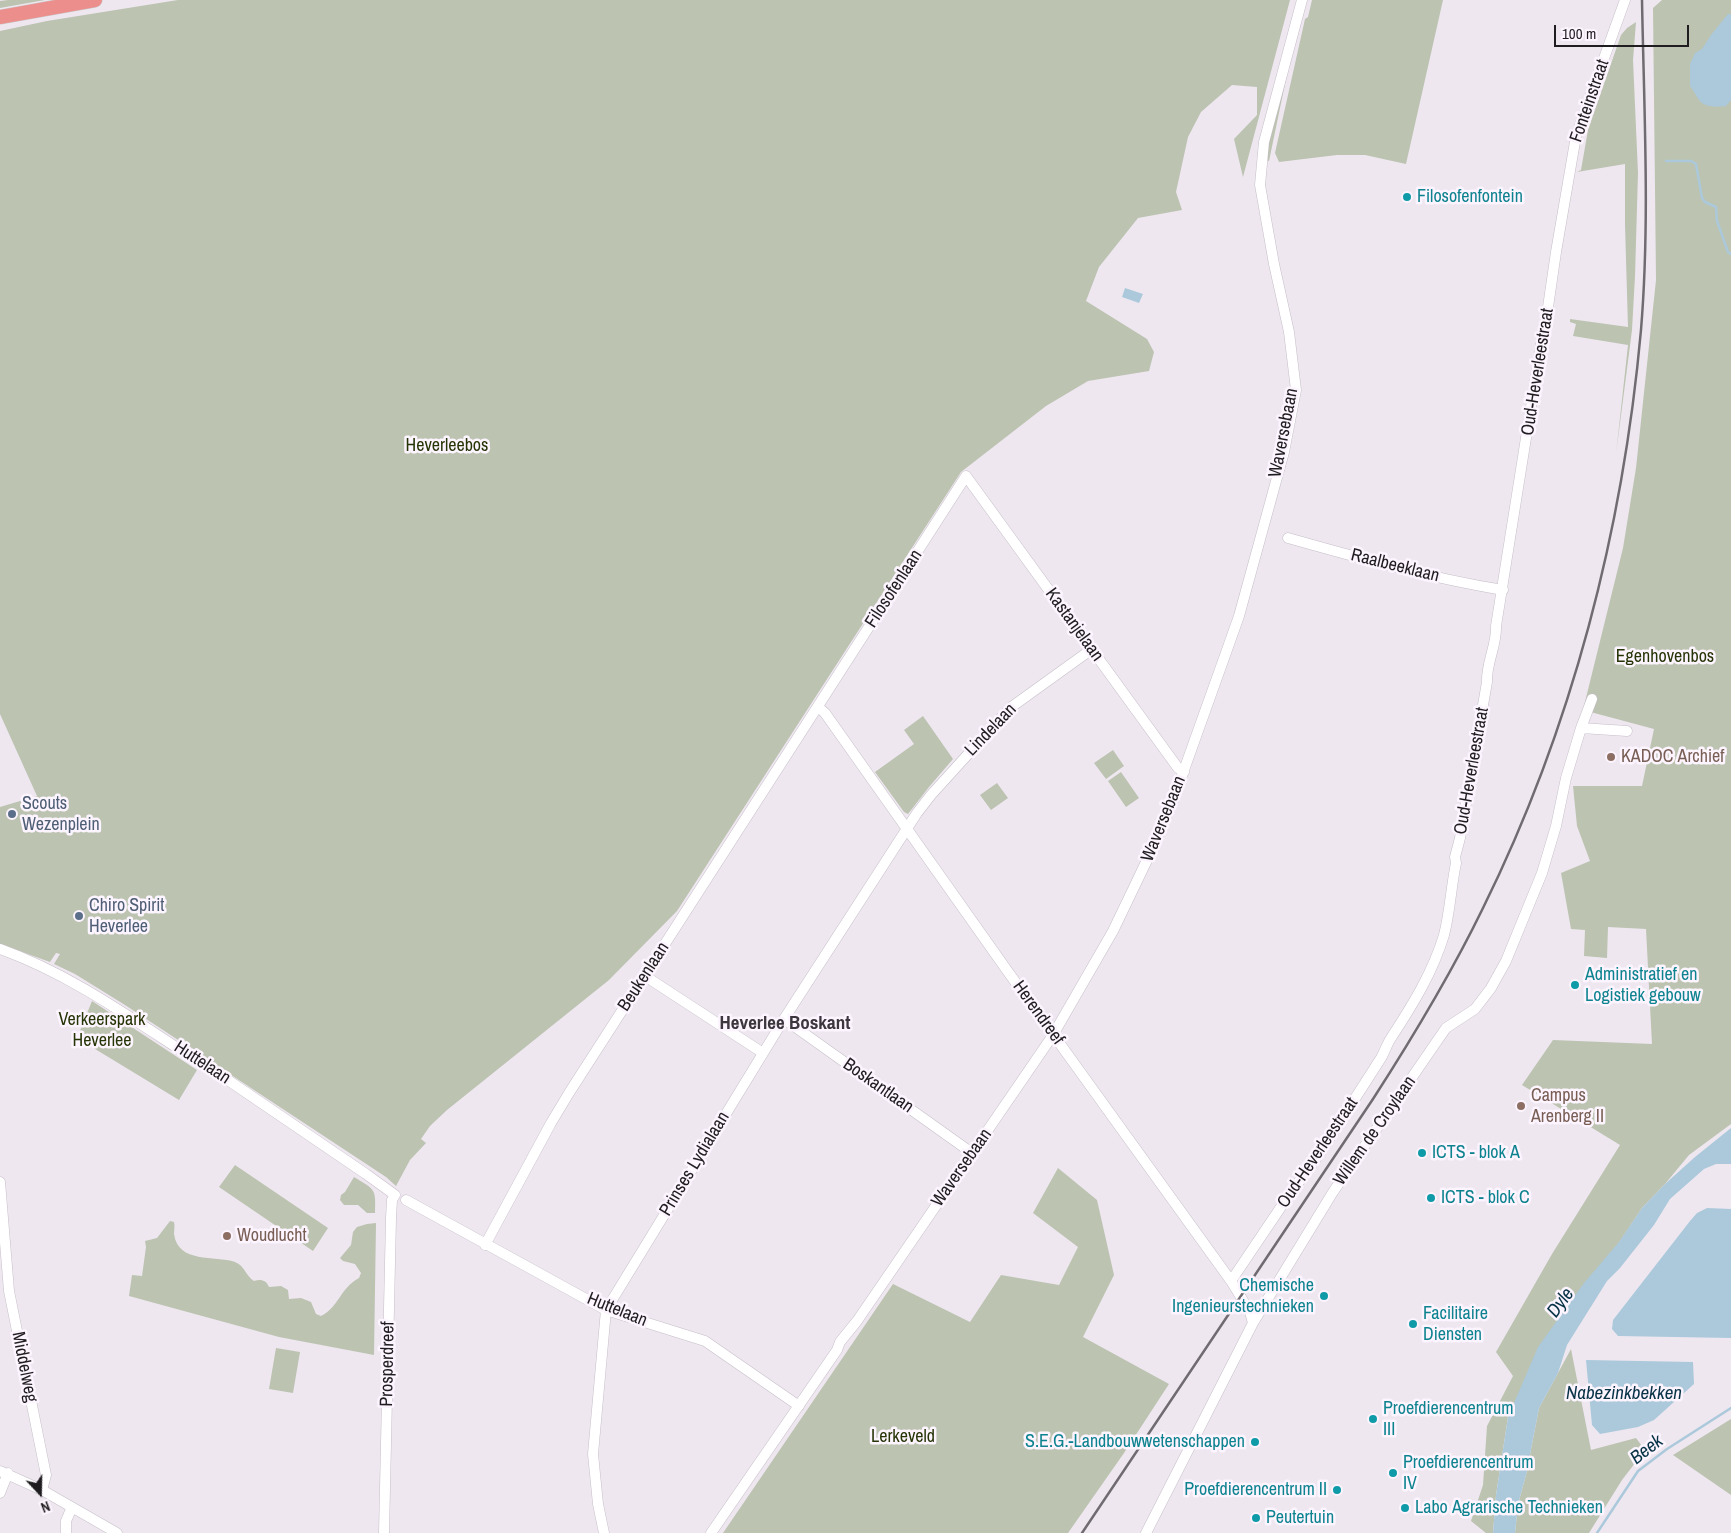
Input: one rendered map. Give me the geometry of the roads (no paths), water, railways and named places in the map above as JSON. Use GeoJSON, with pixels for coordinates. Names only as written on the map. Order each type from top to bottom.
{"type":"FeatureCollection","features":[{"type":"Feature","properties":{"kind":"highway"},"geometry":{"type":"LineString","coordinates":[[0,17],[95,0]]}},
{"type":"Feature","properties":{"kind":"street","name":"Waversebaan"},"geometry":{"type":"LineString","coordinates":[[711,1533],[837,1350],[840,1342],[857,1321],[1053,1035],[1113,930],[1150,856],[1184,772],[1239,616],[1284,452],[1296,390],[1289,332],[1274,264],[1260,185],[1264,142],[1302,0]]}},
{"type":"Feature","properties":{"kind":"street","name":"Fonteinstraat"},"geometry":{"type":"LineString","coordinates":[[1564,205],[1576,136],[1625,0]]}},
{"type":"Feature","properties":{"kind":"street","name":"Oud-Heverleestraat"},"geometry":{"type":"LineString","coordinates":[[1231,1281],[1320,1153],[1381,1058],[1413,1002],[1435,958],[1444,934],[1456,863],[1455,857],[1460,838],[1487,682],[1487,670],[1495,645],[1564,205]]}},
{"type":"Feature","properties":{"kind":"street","name":"Kastanjelaan"},"geometry":{"type":"LineString","coordinates":[[966,476],[1178,768],[1184,772]]}},
{"type":"Feature","properties":{"kind":"street","name":"Filosofenlaan"},"geometry":{"type":"LineString","coordinates":[[817,708],[966,476]]}},
{"type":"Feature","properties":{"kind":"street","name":"Raalbeeklaan"},"geometry":{"type":"LineString","coordinates":[[1288,538],[1394,567],[1503,590]]}},
{"type":"Feature","properties":{"kind":"street","name":"Lindelaan"},"geometry":{"type":"LineString","coordinates":[[907,829],[930,795],[1010,708],[1092,649]]}},
{"type":"Feature","properties":{"kind":"street","name":"Willem de Croylaan"},"geometry":{"type":"LineString","coordinates":[[1146,1533],[1253,1323],[1332,1192],[1446,1028],[1475,1009],[1499,975],[1542,873],[1556,826],[1566,778],[1592,699]]}},
{"type":"Feature","properties":{"kind":"street","name":"Herendreef"},"geometry":{"type":"LineString","coordinates":[[817,708],[824,713],[1231,1281],[1250,1312],[1253,1323]]}},
{"type":"Feature","properties":{"kind":"street","name":"Beukenlaan"},"geometry":{"type":"LineString","coordinates":[[485,1244],[551,1123],[817,708]]}},
{"type":"Feature","properties":{"kind":"street"},"geometry":{"type":"LineString","coordinates":[[1581,728],[1627,731]]}},
{"type":"Feature","properties":{"kind":"street","name":"Prinses Lydialaan"},"geometry":{"type":"LineString","coordinates":[[604,1533],[598,1504],[593,1454],[606,1310],[784,1019],[907,829]]}},
{"type":"Feature","properties":{"kind":"street","name":"Huttelaan"},"geometry":{"type":"LineString","coordinates":[[0,949],[42,965],[86,989],[144,1025],[224,1077],[395,1195]]}},
{"type":"Feature","properties":{"kind":"street"},"geometry":{"type":"LineString","coordinates":[[645,976],[763,1053]]}},
{"type":"Feature","properties":{"kind":"street","name":"Boskantlaan"},"geometry":{"type":"LineString","coordinates":[[784,1019],[972,1153]]}},
{"type":"Feature","properties":{"kind":"street","name":"Middelweg"},"geometry":{"type":"LineString","coordinates":[[0,1182],[5,1291],[46,1475],[42,1490]]}},
{"type":"Feature","properties":{"kind":"street","name":"Prosperdreef"},"geometry":{"type":"LineString","coordinates":[[384,1533],[391,1218],[392,1200],[395,1195]]}},
{"type":"Feature","properties":{"kind":"street","name":"Huttelaan"},"geometry":{"type":"LineString","coordinates":[[406,1200],[606,1310],[705,1341],[798,1406]]}},
{"type":"Feature","properties":{"kind":"street"},"geometry":{"type":"LineString","coordinates":[[0,1493],[4,1472],[42,1490],[117,1533]]}},
{"type":"Feature","properties":{"kind":"street"},"geometry":{"type":"LineString","coordinates":[[66,1533],[66,1522],[72,1507]]}},
{"type":"Feature","properties":{"kind":"water"},"geometry":{"type":"Polygon","coordinates":[[[1728,14],[1731,14],[1731,100],[1726,106],[1708,106],[1699,100],[1690,86],[1690,64],[1695,53],[1702,49],[1728,14]]]}},
{"type":"Feature","properties":{"kind":"water"},"geometry":{"type":"Polygon","coordinates":[[[1125,288],[1143,294],[1139,303],[1122,297],[1125,288]]]}},
{"type":"Feature","properties":{"kind":"water"},"geometry":{"type":"Polygon","coordinates":[[[1731,1128],[1731,1164],[1716,1164],[1704,1169],[1670,1199],[1654,1225],[1620,1268],[1607,1281],[1567,1345],[1558,1373],[1539,1408],[1526,1475],[1518,1504],[1515,1533],[1493,1533],[1496,1495],[1508,1417],[1538,1347],[1584,1283],[1619,1242],[1642,1208],[1695,1157],[1731,1128]]]}},
{"type":"Feature","properties":{"kind":"water"},"geometry":{"type":"Polygon","coordinates":[[[1707,1208],[1731,1209],[1731,1338],[1618,1336],[1612,1329],[1613,1320],[1690,1221],[1697,1213],[1707,1208]]]}},
{"type":"Feature","properties":{"kind":"water","name":"Nabezinkbekken"},"geometry":{"type":"Polygon","coordinates":[[[1586,1360],[1693,1362],[1694,1384],[1654,1420],[1638,1427],[1600,1434],[1592,1425],[1586,1360]]]}},
{"type":"Feature","properties":{"kind":"waterway"},"geometry":{"type":"LineString","coordinates":[[1666,161],[1691,161],[1696,164],[1702,198],[1705,202],[1716,207],[1717,221],[1728,252],[1731,254]]}},
{"type":"Feature","properties":{"kind":"waterway","name":"Beek"},"geometry":{"type":"LineString","coordinates":[[1597,1533],[1638,1471],[1667,1449],[1731,1408]]}},
{"type":"Feature","properties":{"kind":"railway"},"geometry":{"type":"LineString","coordinates":[[1082,1533],[1373,1099],[1417,1029],[1445,981],[1483,908],[1515,840],[1543,770],[1589,626],[1607,553],[1633,405],[1641,330],[1645,248],[1646,165],[1642,0]]}},
{"type":"Feature","properties":{"kind":"place","name":"Filosofenfontein"},"geometry":{"type":"Point","coordinates":[1407,197]}},
{"type":"Feature","properties":{"kind":"place","name":"KADOC Archief"},"geometry":{"type":"Point","coordinates":[1611,757]}},
{"type":"Feature","properties":{"kind":"place","name":"Scouts Wezenplein"},"geometry":{"type":"Point","coordinates":[12,814]}},
{"type":"Feature","properties":{"kind":"place","name":"Chiro Spirit Heverlee"},"geometry":{"type":"Point","coordinates":[79,916]}},
{"type":"Feature","properties":{"kind":"place","name":"Administratief en Logistiek gebouw"},"geometry":{"type":"Point","coordinates":[1575,985]}},
{"type":"Feature","properties":{"kind":"place","name":"Campus Arenberg II"},"geometry":{"type":"Point","coordinates":[1521,1106]}},
{"type":"Feature","properties":{"kind":"place","name":"ICTS - blok A"},"geometry":{"type":"Point","coordinates":[1422,1153]}},
{"type":"Feature","properties":{"kind":"place","name":"ICTS - blok C"},"geometry":{"type":"Point","coordinates":[1431,1198]}},
{"type":"Feature","properties":{"kind":"place","name":"Woudlucht"},"geometry":{"type":"Point","coordinates":[227,1236]}},
{"type":"Feature","properties":{"kind":"place","name":"Chemische Ingenieurstechnieken"},"geometry":{"type":"Point","coordinates":[1324,1296]}},
{"type":"Feature","properties":{"kind":"place","name":"Facilitaire Diensten"},"geometry":{"type":"Point","coordinates":[1413,1324]}},
{"type":"Feature","properties":{"kind":"place","name":"Proefdierencentrum III"},"geometry":{"type":"Point","coordinates":[1373,1419]}},
{"type":"Feature","properties":{"kind":"place","name":"S.E.G.-Landbouwwetenschappen"},"geometry":{"type":"Point","coordinates":[1255,1442]}},
{"type":"Feature","properties":{"kind":"place","name":"Proefdierencentrum IV"},"geometry":{"type":"Point","coordinates":[1393,1473]}},
{"type":"Feature","properties":{"kind":"place","name":"Proefdierencentrum II"},"geometry":{"type":"Point","coordinates":[1337,1490]}},
{"type":"Feature","properties":{"kind":"place","name":"Labo Agrarische Technieken"},"geometry":{"type":"Point","coordinates":[1405,1508]}},
{"type":"Feature","properties":{"kind":"place","name":"Peutertuin"},"geometry":{"type":"Point","coordinates":[1256,1518]}},
{"type":"Feature","properties":{"kind":"district","name":"Heverlee Boskant"},"geometry":{"type":"Point","coordinates":[785,1024]}},
{"type":"Feature","properties":{"kind":"park label","name":"Heverleebos"},"geometry":{"type":"Point","coordinates":[447,446]}},
{"type":"Feature","properties":{"kind":"park label","name":"Egenhovenbos"},"geometry":{"type":"Point","coordinates":[1665,657]}},
{"type":"Feature","properties":{"kind":"park label","name":"Verkeerspark Heverlee"},"geometry":{"type":"Point","coordinates":[102,1030]}},
{"type":"Feature","properties":{"kind":"park label","name":"Lerkeveld"},"geometry":{"type":"Point","coordinates":[903,1437]}},
{"type":"Feature","properties":{"kind":"water label","name":"Dyle"},"geometry":{"type":"Point","coordinates":[1561,1303]}}]}
